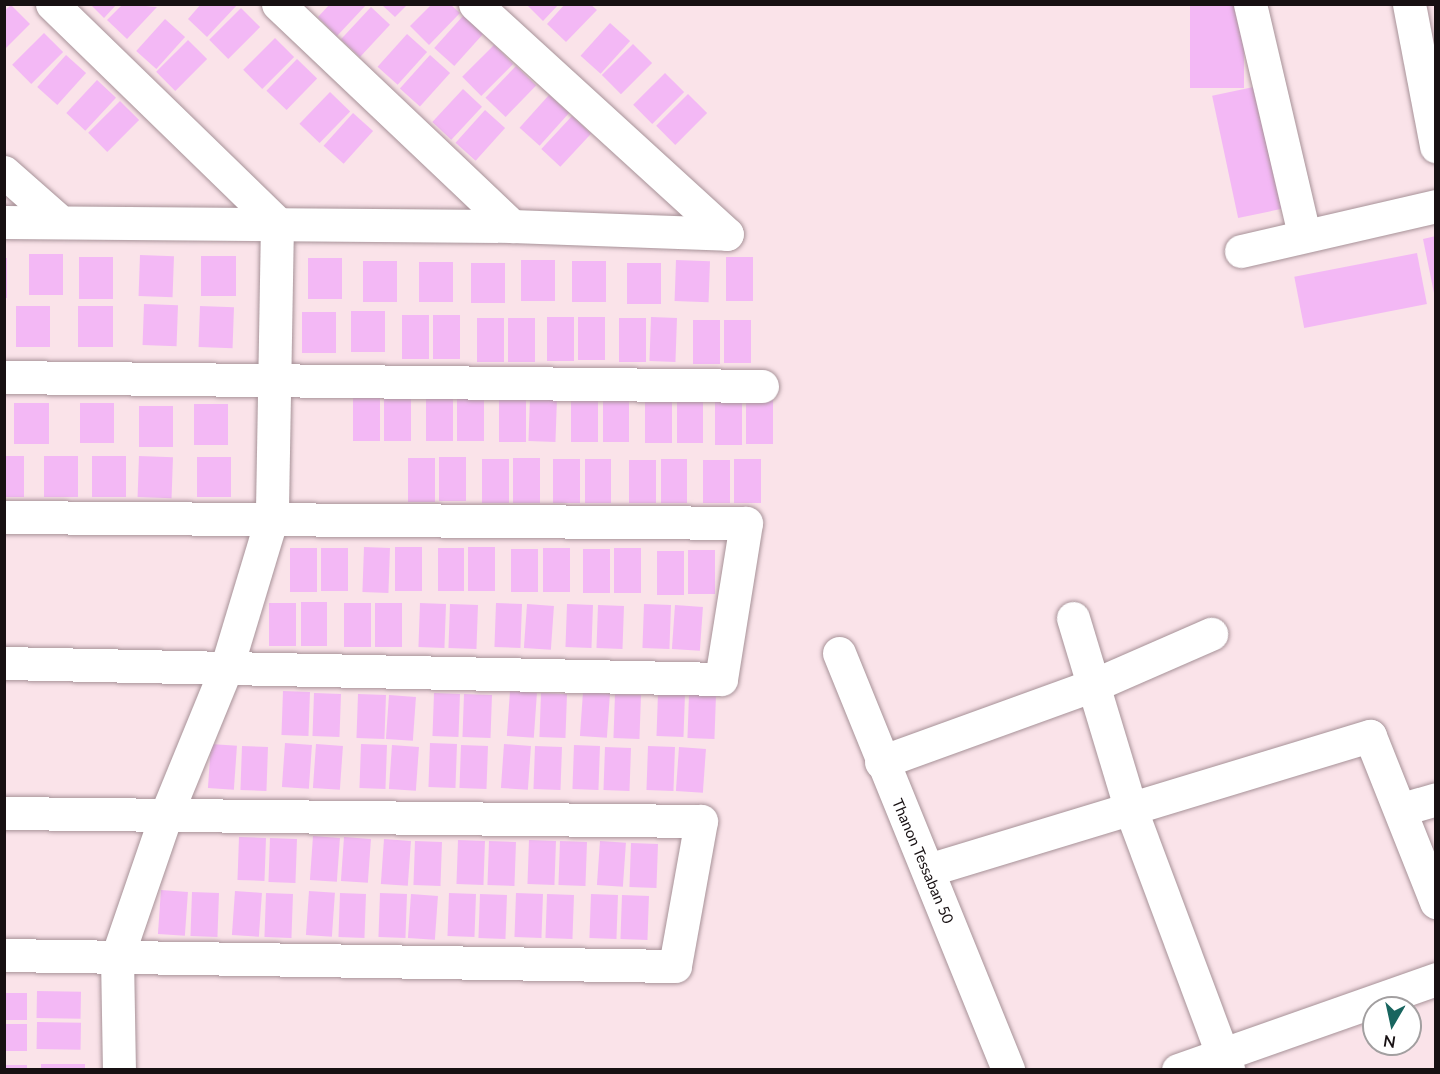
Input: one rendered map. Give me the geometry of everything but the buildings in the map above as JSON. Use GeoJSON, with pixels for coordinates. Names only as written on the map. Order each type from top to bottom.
{"type":"FeatureCollection","features":[{"type":"Feature","properties":{"kind":"street"},"geometry":{"type":"LineString","coordinates":[[52,4],[277,223],[277,378],[273,517],[227,666],[166,815],[117,957],[119,1070]]}},
{"type":"Feature","properties":{"kind":"street"},"geometry":{"type":"LineString","coordinates":[[278,4],[512,226]]}},
{"type":"Feature","properties":{"kind":"street"},"geometry":{"type":"LineString","coordinates":[[4,222],[56,218],[512,226],[727,234],[475,4]]}},
{"type":"Feature","properties":{"kind":"street"},"geometry":{"type":"LineString","coordinates":[[1250,4],[1304,235]]}},
{"type":"Feature","properties":{"kind":"street"},"geometry":{"type":"LineString","coordinates":[[1409,4],[1436,146]]}},
{"type":"Feature","properties":{"kind":"street"},"geometry":{"type":"LineString","coordinates":[[4,172],[56,218]]}},
{"type":"Feature","properties":{"kind":"street"},"geometry":{"type":"LineString","coordinates":[[1240,251],[1436,206]]}},
{"type":"Feature","properties":{"kind":"street"},"geometry":{"type":"LineString","coordinates":[[4,377],[277,378],[762,386]]}},
{"type":"Feature","properties":{"kind":"street"},"geometry":{"type":"LineString","coordinates":[[4,517],[273,517],[746,523],[721,678],[4,663]]}},
{"type":"Feature","properties":{"kind":"street"},"geometry":{"type":"LineString","coordinates":[[1074,618],[1131,810],[1225,1062]]}},
{"type":"Feature","properties":{"kind":"street"},"geometry":{"type":"LineString","coordinates":[[881,762],[1094,685],[1211,634]]}},
{"type":"Feature","properties":{"kind":"street","name":"Thanon Tessaban 50"},"geometry":{"type":"LineString","coordinates":[[839,653],[881,762],[928,870],[1008,1070]]}},
{"type":"Feature","properties":{"kind":"street"},"geometry":{"type":"LineString","coordinates":[[928,870],[1370,736],[1402,809],[1436,902]]}},
{"type":"Feature","properties":{"kind":"street"},"geometry":{"type":"LineString","coordinates":[[1402,809],[1436,799]]}},
{"type":"Feature","properties":{"kind":"street"},"geometry":{"type":"LineString","coordinates":[[4,813],[701,821],[675,966],[4,955]]}},
{"type":"Feature","properties":{"kind":"street"},"geometry":{"type":"LineString","coordinates":[[1178,1070],[1225,1062],[1436,979]]}}]}
